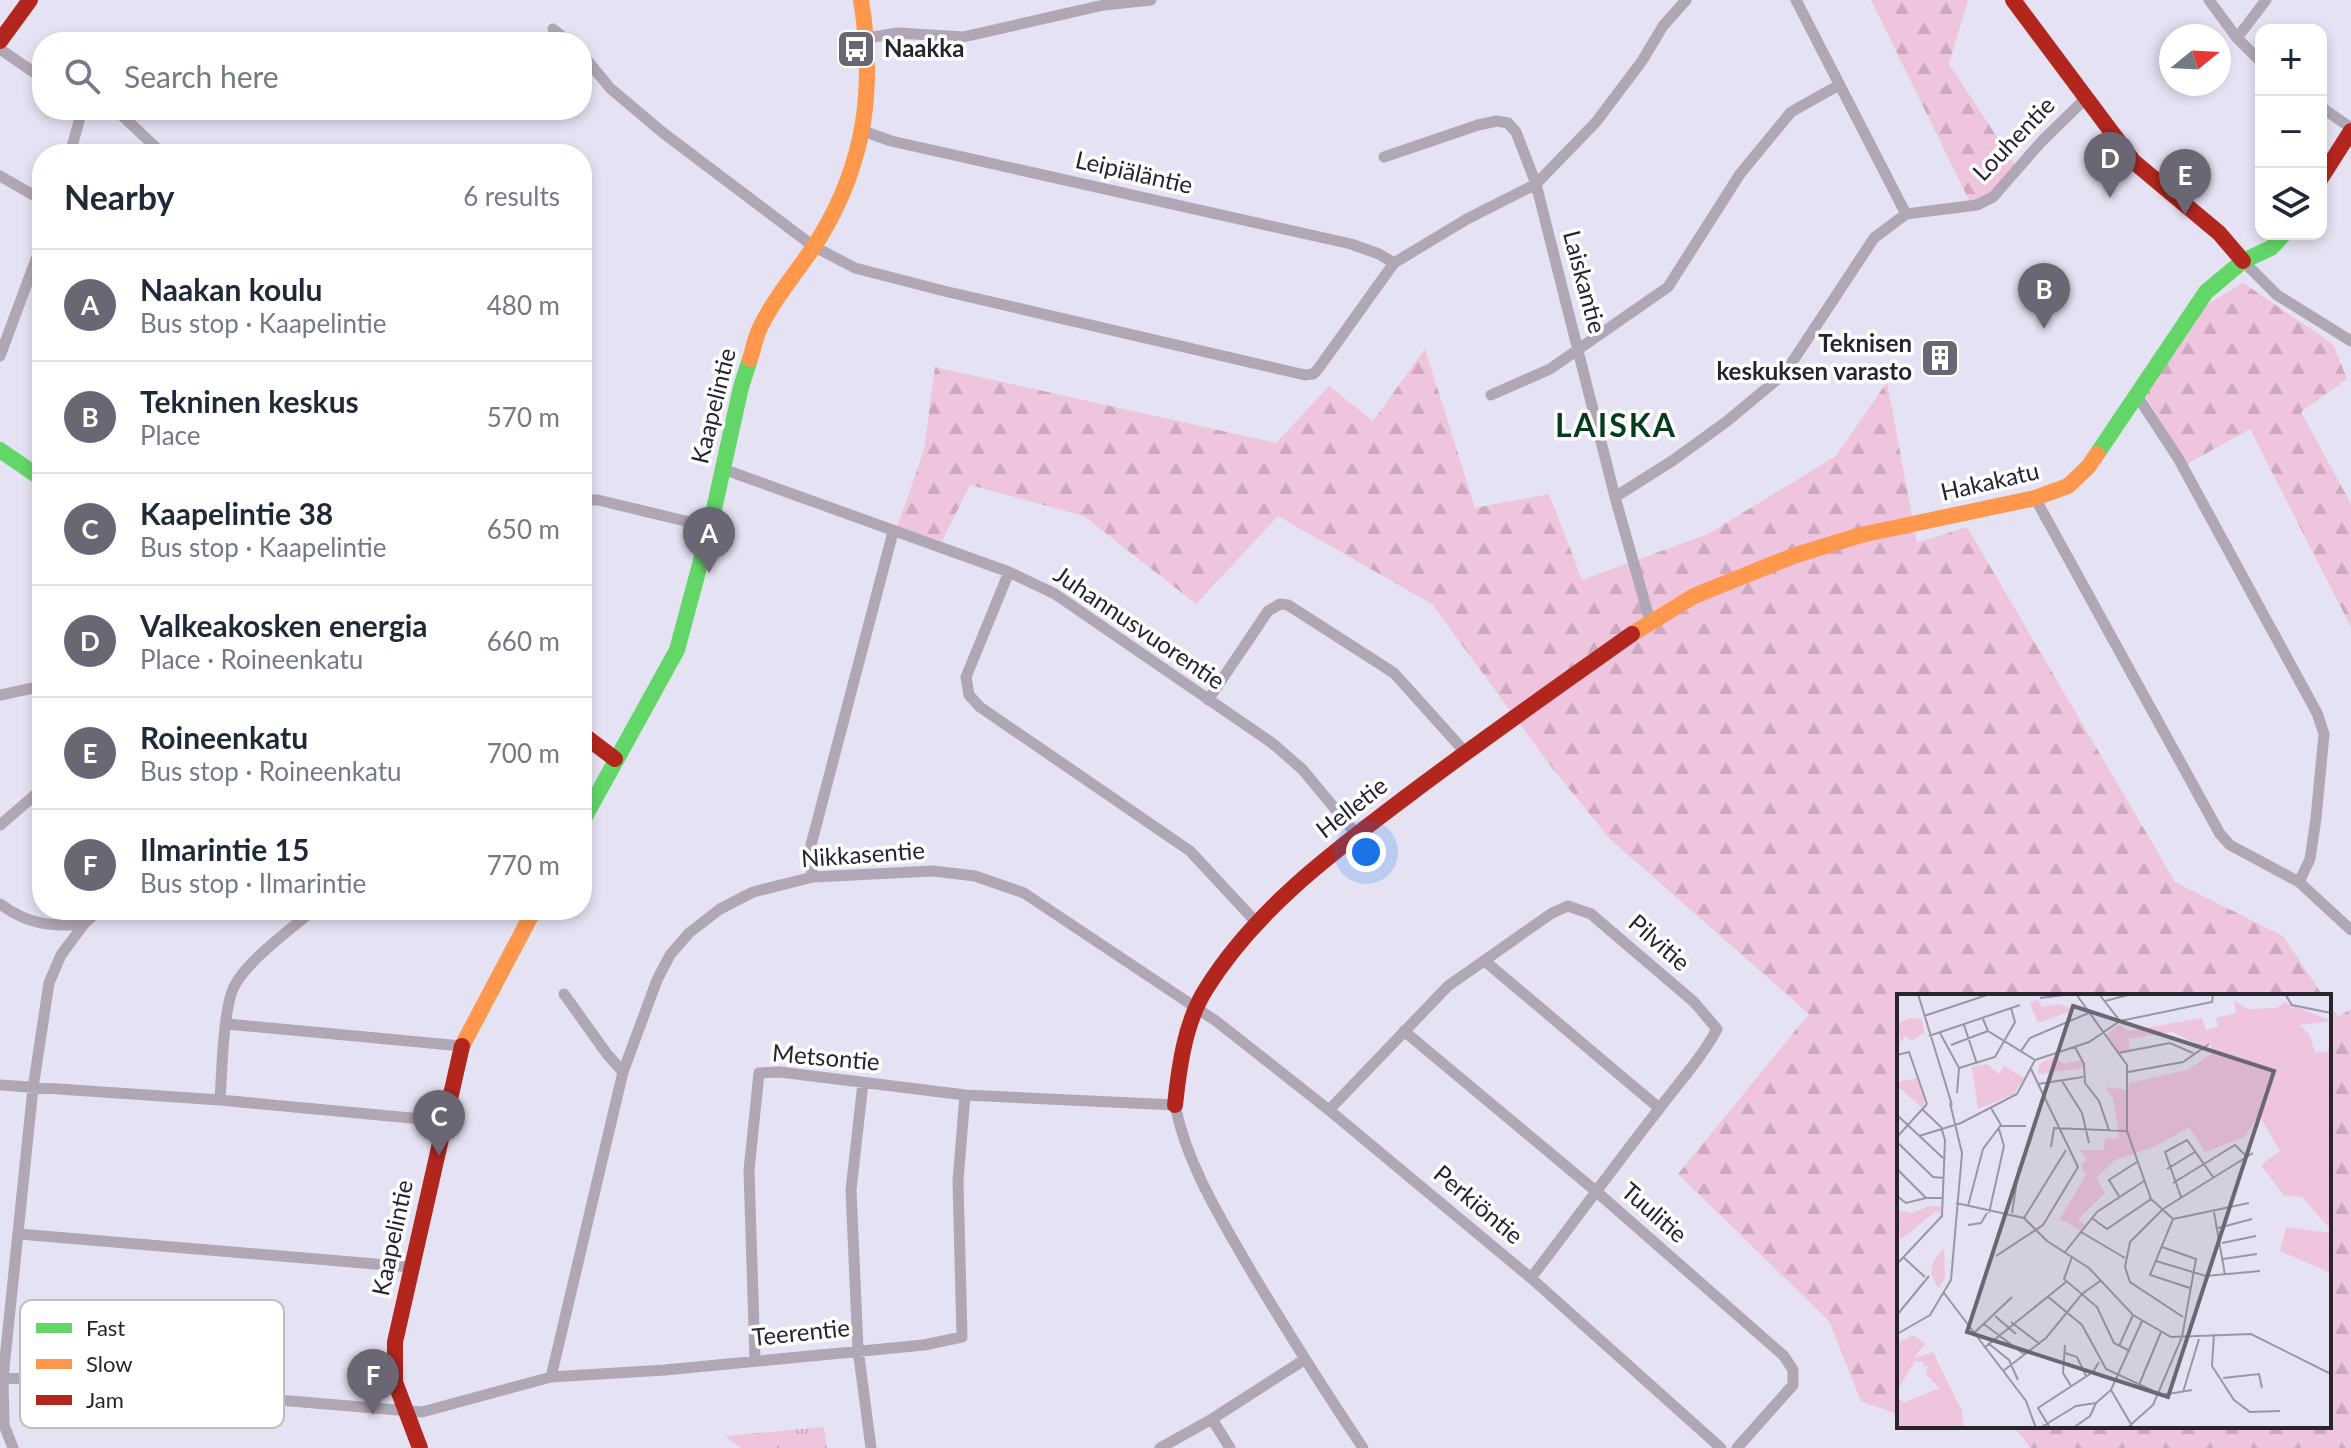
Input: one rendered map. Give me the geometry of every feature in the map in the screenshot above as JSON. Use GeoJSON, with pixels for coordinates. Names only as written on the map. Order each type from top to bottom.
{"type":"FeatureCollection","features":[{"type":"Feature","properties":{"kind":"street"},"geometry":{"type":"LineString","coordinates":[[0,41],[30,0]]}},
{"type":"Feature","properties":{"kind":"street","name":"Kaapelintie"},"geometry":{"type":"LineString","coordinates":[[592,803],[677,650],[710,527],[741,387],[759,330],[844,191],[863,131],[867,105],[867,38],[861,0]]}},
{"type":"Feature","properties":{"kind":"street"},"geometry":{"type":"LineString","coordinates":[[867,38],[898,33],[963,37],[1104,5],[1151,0]]}},
{"type":"Feature","properties":{"kind":"street"},"geometry":{"type":"LineString","coordinates":[[592,66],[610,88],[662,132],[813,246],[855,268],[1305,375],[1313,374],[1341,339],[1394,263],[1467,219],[1536,184],[1596,122],[1642,61],[1663,26],[1686,0]]}},
{"type":"Feature","properties":{"kind":"street"},"geometry":{"type":"LineString","coordinates":[[1796,0],[1906,214]]}},
{"type":"Feature","properties":{"kind":"street"},"geometry":{"type":"LineString","coordinates":[[2013,0],[2085,99],[2152,182],[2220,233],[2277,295],[2351,341]]}},
{"type":"Feature","properties":{"kind":"street"},"geometry":{"type":"LineString","coordinates":[[2209,0],[2237,38],[2255,56]]}},
{"type":"Feature","properties":{"kind":"street"},"geometry":{"type":"LineString","coordinates":[[2237,38],[2266,0]]}},
{"type":"Feature","properties":{"kind":"street"},"geometry":{"type":"LineString","coordinates":[[553,29],[557,32]]}},
{"type":"Feature","properties":{"kind":"street"},"geometry":{"type":"LineString","coordinates":[[0,49],[32,71]]}},
{"type":"Feature","properties":{"kind":"street"},"geometry":{"type":"LineString","coordinates":[[1491,395],[1550,369],[1668,287],[1740,174],[1791,112],[1839,85]]}},
{"type":"Feature","properties":{"kind":"street","name":"Louhentie"},"geometry":{"type":"LineString","coordinates":[[1615,497],[1694,446],[1785,373],[1874,238],[1906,214],[1977,205],[1993,197],[2042,141],[2085,99]]}},
{"type":"Feature","properties":{"kind":"street"},"geometry":{"type":"LineString","coordinates":[[2327,111],[2351,129],[2327,168]]}},
{"type":"Feature","properties":{"kind":"street"},"geometry":{"type":"LineString","coordinates":[[73,144],[79,120]]}},
{"type":"Feature","properties":{"kind":"street"},"geometry":{"type":"LineString","coordinates":[[126,120],[151,144]]}},
{"type":"Feature","properties":{"kind":"street","name":"Laiskantie"},"geometry":{"type":"LineString","coordinates":[[1384,157],[1497,121],[1508,123],[1516,132],[1536,184],[1615,497],[1650,621]]}},
{"type":"Feature","properties":{"kind":"street","name":"Leipiäläntie"},"geometry":{"type":"LineString","coordinates":[[863,131],[891,141],[1351,244],[1394,263]]}},
{"type":"Feature","properties":{"kind":"street"},"geometry":{"type":"LineString","coordinates":[[0,176],[32,194]]}},
{"type":"Feature","properties":{"kind":"street","name":"Hakakatu"},"geometry":{"type":"LineString","coordinates":[[1650,621],[1694,596],[1830,544],[1872,532],[2035,498],[2078,480],[2206,292],[2243,261],[2271,248],[2278,240]]}},
{"type":"Feature","properties":{"kind":"street"},"geometry":{"type":"LineString","coordinates":[[0,356],[32,270]]}},
{"type":"Feature","properties":{"kind":"street"},"geometry":{"type":"LineString","coordinates":[[2136,394],[2178,458],[2317,713],[2324,734],[2316,818],[2310,859],[2299,882]]}},
{"type":"Feature","properties":{"kind":"street"},"geometry":{"type":"LineString","coordinates":[[0,450],[32,472]]}},
{"type":"Feature","properties":{"kind":"street","name":"Juhannusvuorentie"},"geometry":{"type":"LineString","coordinates":[[723,469],[1009,572],[1055,594],[1272,743],[1302,769],[1356,834]]}},
{"type":"Feature","properties":{"kind":"street"},"geometry":{"type":"LineString","coordinates":[[2035,498],[2220,834],[2230,845],[2299,882],[2351,930]]}},
{"type":"Feature","properties":{"kind":"street"},"geometry":{"type":"LineString","coordinates":[[592,500],[710,527]]}},
{"type":"Feature","properties":{"kind":"street"},"geometry":{"type":"LineString","coordinates":[[813,877],[811,845],[893,532]]}},
{"type":"Feature","properties":{"kind":"street"},"geometry":{"type":"LineString","coordinates":[[1009,572],[966,677],[969,695],[980,707],[1190,851],[1256,922]]}},
{"type":"Feature","properties":{"kind":"street"},"geometry":{"type":"LineString","coordinates":[[1208,700],[1268,611],[1280,604],[1288,605],[1394,673],[1465,752]]}},
{"type":"Feature","properties":{"kind":"street","name":"Helletie"},"geometry":{"type":"LineString","coordinates":[[1175,1105],[1184,1047],[1196,1009],[1206,989],[1256,922],[1356,834],[1465,752],[1650,621]]}},
{"type":"Feature","properties":{"kind":"street"},"geometry":{"type":"LineString","coordinates":[[0,695],[32,688]]}},
{"type":"Feature","properties":{"kind":"street"},"geometry":{"type":"LineString","coordinates":[[592,742],[615,759]]}},
{"type":"Feature","properties":{"kind":"street"},"geometry":{"type":"LineString","coordinates":[[0,825],[32,798]]}},
{"type":"Feature","properties":{"kind":"street","name":"Nikkasentie"},"geometry":{"type":"LineString","coordinates":[[551,1377],[623,1072],[657,980],[670,955],[689,933],[720,909],[753,892],[813,877],[933,871],[975,876],[1024,893],[1051,909],[1196,1009]]}},
{"type":"Feature","properties":{"kind":"street"},"geometry":{"type":"LineString","coordinates":[[0,904],[24,920],[39,924],[84,924]]}},
{"type":"Feature","properties":{"kind":"street","name":"Pilvitie"},"geometry":{"type":"LineString","coordinates":[[1329,1110],[1448,986],[1543,919],[1568,906],[1591,914],[1603,923],[1694,1002],[1717,1029],[1701,1057],[1531,1278]]}},
{"type":"Feature","properties":{"kind":"street"},"geometry":{"type":"LineString","coordinates":[[13,1448],[4,1425],[2,1378],[33,1088],[49,983],[61,955],[88,920]]}},
{"type":"Feature","properties":{"kind":"street"},"geometry":{"type":"LineString","coordinates":[[220,1100],[228,1003],[235,985],[254,963],[302,920]]}},
{"type":"Feature","properties":{"kind":"street","name":"Kaapelintie"},"geometry":{"type":"LineString","coordinates":[[420,1448],[395,1382],[395,1342],[462,1046],[529,920]]}},
{"type":"Feature","properties":{"kind":"street"},"geometry":{"type":"LineString","coordinates":[[1486,962],[1659,1108]]}},
{"type":"Feature","properties":{"kind":"street"},"geometry":{"type":"LineString","coordinates":[[564,994],[623,1072]]}},
{"type":"Feature","properties":{"kind":"street","name":"Perkiöntie"},"geometry":{"type":"LineString","coordinates":[[1196,1009],[1216,1021],[1329,1110],[1531,1278],[1721,1448]]}},
{"type":"Feature","properties":{"kind":"street"},"geometry":{"type":"LineString","coordinates":[[227,1024],[462,1046]]}},
{"type":"Feature","properties":{"kind":"street","name":"Tuulitie"},"geometry":{"type":"LineString","coordinates":[[1404,1031],[1598,1193],[1784,1356],[1793,1370],[1793,1385],[1737,1448]]}},
{"type":"Feature","properties":{"kind":"street","name":"Metsontie"},"geometry":{"type":"LineString","coordinates":[[755,1360],[749,1170],[759,1073],[780,1072],[965,1095],[1175,1105]]}},
{"type":"Feature","properties":{"kind":"street"},"geometry":{"type":"LineString","coordinates":[[863,1083],[851,1190],[858,1349],[871,1448]]}},
{"type":"Feature","properties":{"kind":"street"},"geometry":{"type":"LineString","coordinates":[[0,1085],[220,1100],[443,1121]]}},
{"type":"Feature","properties":{"kind":"street","name":"Teerentie"},"geometry":{"type":"LineString","coordinates":[[284,1402],[422,1412],[551,1377],[665,1370],[924,1345],[962,1337],[958,1181],[965,1095]]}},
{"type":"Feature","properties":{"kind":"street"},"geometry":{"type":"LineString","coordinates":[[1175,1105],[1180,1130],[1196,1170],[1236,1245],[1304,1360],[1363,1448]]}},
{"type":"Feature","properties":{"kind":"street"},"geometry":{"type":"LineString","coordinates":[[19,1234],[411,1267]]}},
{"type":"Feature","properties":{"kind":"street"},"geometry":{"type":"LineString","coordinates":[[1160,1448],[1304,1360]]}},
{"type":"Feature","properties":{"kind":"street"},"geometry":{"type":"LineString","coordinates":[[1212,1419],[1230,1448]]}},
{"type":"Feature","properties":{"kind":"green space"},"geometry":{"type":"Polygon","coordinates":[[[1871,0],[1968,0],[1949,64],[2016,166],[1983,197],[1970,202],[1871,0]]]}},
{"type":"Feature","properties":{"kind":"green space"},"geometry":{"type":"Polygon","coordinates":[[[2243,283],[2333,344],[2347,379],[2301,412],[2351,504],[2351,627],[2250,429],[2187,464],[2143,392],[2189,315],[2243,283]]]}},
{"type":"Feature","properties":{"kind":"green space"},"geometry":{"type":"Polygon","coordinates":[[[1425,349],[1475,508],[1549,494],[1582,580],[1708,534],[1836,456],[1887,382],[1917,543],[1967,527],[2175,882],[2283,936],[2322,994],[1897,994],[1897,1414],[1861,1401],[1829,1321],[1678,1174],[1809,1014],[1610,839],[1550,765],[1432,604],[1278,516],[1196,604],[1084,516],[970,485],[942,541],[897,527],[924,450],[935,367],[1276,443],[1329,386],[1373,421],[1425,349]]]}},
{"type":"Feature","properties":{"kind":"green space"},"geometry":{"type":"Polygon","coordinates":[[[2331,1007],[2338,1017],[2351,1009],[2351,1448],[2031,1448],[2015,1428],[2331,1428],[2331,1007]]]}},
{"type":"Feature","properties":{"kind":"green space"},"geometry":{"type":"Polygon","coordinates":[[[824,1427],[827,1448],[741,1448],[725,1436],[824,1427]]]}},
{"type":"Feature","properties":{"kind":"traffic: fast"},"geometry":{"type":"LineString","coordinates":[[2097,454],[2206,292],[2243,261],[2271,248],[2278,240]]}},
{"type":"Feature","properties":{"kind":"traffic: fast"},"geometry":{"type":"LineString","coordinates":[[592,804],[677,650],[750,359]]}},
{"type":"Feature","properties":{"kind":"traffic: fast"},"geometry":{"type":"LineString","coordinates":[[0,450],[32,472]]}},
{"type":"Feature","properties":{"kind":"traffic: slow"},"geometry":{"type":"LineString","coordinates":[[750,359],[765,318],[836,209],[857,151],[863,122],[867,63],[861,0]]}},
{"type":"Feature","properties":{"kind":"traffic: slow"},"geometry":{"type":"LineString","coordinates":[[1632,634],[1694,596],[1793,556],[1861,535],[2035,498],[2068,486],[2097,454]]}},
{"type":"Feature","properties":{"kind":"traffic: slow"},"geometry":{"type":"LineString","coordinates":[[462,1046],[529,920]]}},
{"type":"Feature","properties":{"kind":"traffic: jam"},"geometry":{"type":"LineString","coordinates":[[0,41],[30,0]]}},
{"type":"Feature","properties":{"kind":"traffic: jam"},"geometry":{"type":"LineString","coordinates":[[2013,0],[2134,162],[2219,233],[2243,261]]}},
{"type":"Feature","properties":{"kind":"traffic: jam"},"geometry":{"type":"LineString","coordinates":[[2327,169],[2351,131]]}},
{"type":"Feature","properties":{"kind":"traffic: jam"},"geometry":{"type":"LineString","coordinates":[[1175,1105],[1184,1045],[1199,1002],[1226,960],[1272,908],[1378,818],[1632,634]]}},
{"type":"Feature","properties":{"kind":"traffic: jam"},"geometry":{"type":"LineString","coordinates":[[592,742],[615,759]]}},
{"type":"Feature","properties":{"kind":"traffic: jam"},"geometry":{"type":"LineString","coordinates":[[420,1448],[395,1382],[395,1342],[462,1046]]}},
{"type":"Feature","properties":{"kind":"place","name":"Naakka"},"geometry":{"type":"Point","coordinates":[856,49]}},
{"type":"Feature","properties":{"kind":"place","name":"Valkeakosken energia"},"geometry":{"type":"Point","coordinates":[2110,198]}},
{"type":"Feature","properties":{"kind":"place","name":"Roineenkatu"},"geometry":{"type":"Point","coordinates":[2185,215]}},
{"type":"Feature","properties":{"kind":"place","name":"Tekninen keskus"},"geometry":{"type":"Point","coordinates":[2044,329]}},
{"type":"Feature","properties":{"kind":"place","name":"Teknisen keskuksen varasto"},"geometry":{"type":"Point","coordinates":[1940,358]}},
{"type":"Feature","properties":{"kind":"place","name":"Naakan koulu"},"geometry":{"type":"Point","coordinates":[709,573]}},
{"type":"Feature","properties":{"kind":"place","name":"Kaapelintie 38"},"geometry":{"type":"Point","coordinates":[439,1156]}},
{"type":"Feature","properties":{"kind":"place","name":"Ilmarintie 15"},"geometry":{"type":"Point","coordinates":[373,1415]}},
{"type":"Feature","properties":{"kind":"district","name":"LAISKA"},"geometry":{"type":"Point","coordinates":[1616,426]}}]}
